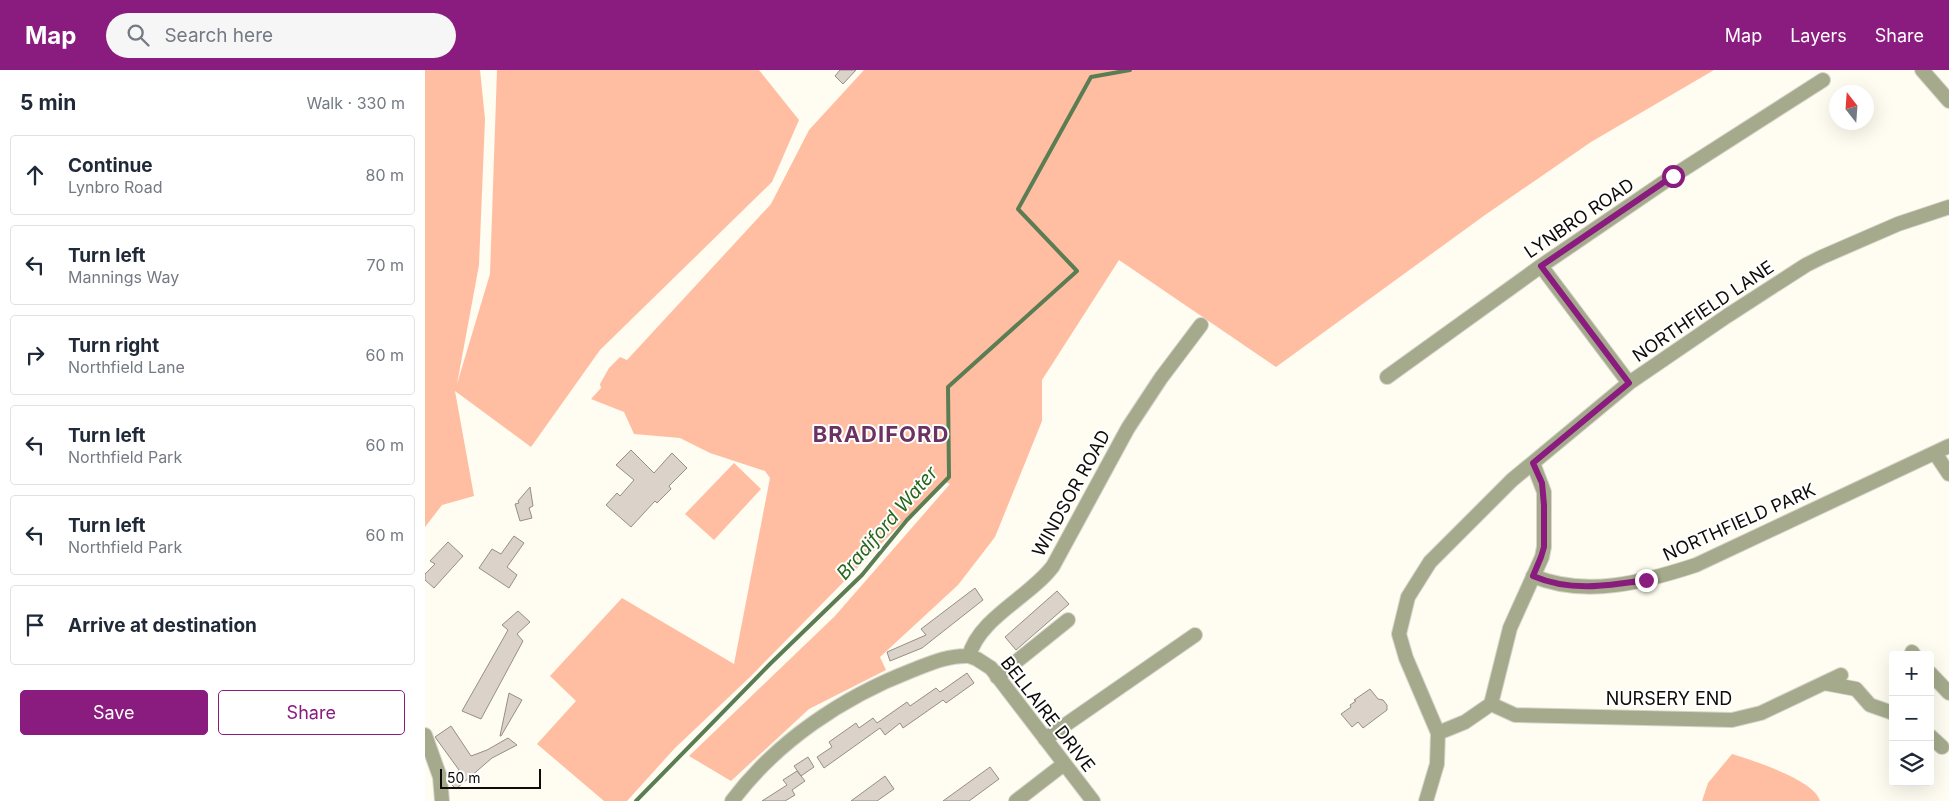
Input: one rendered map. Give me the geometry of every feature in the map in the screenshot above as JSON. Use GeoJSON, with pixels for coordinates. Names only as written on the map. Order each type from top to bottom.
{"type":"FeatureCollection","features":[{"type":"Feature","properties":{"kind":"street"},"geometry":{"type":"LineString","coordinates":[[1923,70],[1949,101]]}},
{"type":"Feature","properties":{"kind":"street","name":"LYNBRO ROAD"},"geometry":{"type":"LineString","coordinates":[[1387,377],[1541,266],[1673,176],[1823,80]]}},
{"type":"Feature","properties":{"kind":"street","name":"NORTHFIELD LANE"},"geometry":{"type":"LineString","coordinates":[[1426,801],[1437,764],[1438,733],[1406,658],[1401,641],[1400,626],[1405,604],[1415,584],[1430,562],[1513,480],[1629,383],[1806,265],[1898,224],[1949,207]]}},
{"type":"Feature","properties":{"kind":"street"},"geometry":{"type":"LineString","coordinates":[[1541,266],[1629,383]]}},
{"type":"Feature","properties":{"kind":"street","name":"WINDSOR ROAD"},"geometry":{"type":"LineString","coordinates":[[969,656],[988,626],[1038,582],[1053,566],[1128,428],[1161,378],[1201,325]]}},
{"type":"Feature","properties":{"kind":"street","name":"NORTHFIELD PARK"},"geometry":{"type":"LineString","coordinates":[[1533,576],[1559,585],[1593,587],[1658,578],[1696,565],[1949,446]]}},
{"type":"Feature","properties":{"kind":"street"},"geometry":{"type":"LineString","coordinates":[[1935,453],[1949,474]]}},
{"type":"Feature","properties":{"kind":"street"},"geometry":{"type":"LineString","coordinates":[[1438,733],[1465,722],[1491,704],[1510,628],[1544,547],[1542,483],[1533,463]]}},
{"type":"Feature","properties":{"kind":"street"},"geometry":{"type":"LineString","coordinates":[[997,677],[1068,620]]}},
{"type":"Feature","properties":{"kind":"street"},"geometry":{"type":"LineString","coordinates":[[1045,739],[1195,635]]}},
{"type":"Feature","properties":{"kind":"street"},"geometry":{"type":"LineString","coordinates":[[732,801],[756,772],[786,744],[836,708],[899,676],[940,660],[958,656],[969,656]]}},
{"type":"Feature","properties":{"kind":"street","name":"BELLAIRE DRIVE"},"geometry":{"type":"LineString","coordinates":[[969,656],[987,665],[1093,801]]}},
{"type":"Feature","properties":{"kind":"street","name":"NURSERY END"},"geometry":{"type":"LineString","coordinates":[[1491,704],[1515,714],[1732,720],[1761,713],[1841,675]]}},
{"type":"Feature","properties":{"kind":"street"},"geometry":{"type":"LineString","coordinates":[[1934,676],[1949,693]]}},
{"type":"Feature","properties":{"kind":"street"},"geometry":{"type":"LineString","coordinates":[[1824,683],[1856,689],[1870,704],[1889,711]]}},
{"type":"Feature","properties":{"kind":"street"},"geometry":{"type":"LineString","coordinates":[[425,735],[440,777],[442,801]]}},
{"type":"Feature","properties":{"kind":"street"},"geometry":{"type":"LineString","coordinates":[[1934,740],[1942,748]]}},
{"type":"Feature","properties":{"kind":"street"},"geometry":{"type":"LineString","coordinates":[[1016,801],[1064,764]]}},
{"type":"Feature","properties":{"kind":"shaded area"},"geometry":{"type":"Polygon","coordinates":[[[425,70],[480,70],[485,119],[479,265],[457,384],[490,274],[497,70],[759,70],[799,120],[772,182],[600,350],[531,447],[455,391],[474,496],[442,505],[425,527],[425,70]]]}},
{"type":"Feature","properties":{"kind":"shaded area"},"geometry":{"type":"Polygon","coordinates":[[[864,70],[1714,70],[1591,142],[1485,215],[1276,367],[1119,260],[1042,380],[1042,421],[995,537],[958,585],[880,657],[886,670],[809,709],[731,781],[689,756],[835,616],[950,484],[943,481],[750,677],[675,748],[627,801],[604,801],[537,744],[576,701],[550,676],[622,598],[734,664],[770,478],[765,471],[710,453],[680,438],[634,434],[624,412],[591,399],[601,388],[600,384],[609,368],[620,357],[627,360],[771,204],[809,130],[864,70]]]}},
{"type":"Feature","properties":{"kind":"shaded area"},"geometry":{"type":"Polygon","coordinates":[[[734,463],[761,489],[714,540],[685,514],[734,463]]]}},
{"type":"Feature","properties":{"kind":"shaded area"},"geometry":{"type":"Polygon","coordinates":[[[1732,754],[1795,778],[1816,793],[1820,801],[1702,801],[1708,783],[1732,754]]]}},
{"type":"Feature","properties":{"kind":"building"},"geometry":{"type":"Polygon","coordinates":[[[840,70],[856,70],[843,84],[835,76],[840,70]]]}},
{"type":"Feature","properties":{"kind":"building"},"geometry":{"type":"Polygon","coordinates":[[[631,450],[654,473],[672,453],[687,468],[669,486],[671,489],[657,503],[655,501],[631,527],[606,505],[617,493],[620,496],[634,480],[616,465],[631,450]]]}},
{"type":"Feature","properties":{"kind":"building"},"geometry":{"type":"Polygon","coordinates":[[[530,487],[533,506],[529,508],[532,518],[520,521],[515,504],[519,503],[518,501],[530,487]]]}},
{"type":"Feature","properties":{"kind":"building"},"geometry":{"type":"Polygon","coordinates":[[[514,536],[524,543],[507,567],[517,575],[509,588],[479,568],[492,549],[501,554],[514,536]]]}},
{"type":"Feature","properties":{"kind":"building"},"geometry":{"type":"Polygon","coordinates":[[[448,542],[463,556],[434,588],[425,580],[425,574],[435,564],[430,561],[448,542]]]}},
{"type":"Feature","properties":{"kind":"building"},"geometry":{"type":"Polygon","coordinates":[[[975,588],[983,600],[922,648],[890,661],[887,652],[926,635],[921,629],[975,588]]]}},
{"type":"Feature","properties":{"kind":"building"},"geometry":{"type":"Polygon","coordinates":[[[1057,591],[1069,604],[1016,650],[1005,637],[1057,591]]]}},
{"type":"Feature","properties":{"kind":"building"},"geometry":{"type":"Polygon","coordinates":[[[518,611],[530,622],[517,634],[523,641],[481,719],[462,711],[508,630],[502,625],[518,611]]]}},
{"type":"Feature","properties":{"kind":"building"},"geometry":{"type":"Polygon","coordinates":[[[967,673],[974,683],[946,703],[943,700],[903,728],[900,723],[885,735],[880,728],[824,768],[817,757],[832,747],[829,742],[856,723],[859,728],[873,718],[877,723],[907,702],[910,706],[936,688],[940,692],[967,673]]]}},
{"type":"Feature","properties":{"kind":"building"},"geometry":{"type":"Polygon","coordinates":[[[1370,689],[1378,699],[1383,700],[1387,705],[1387,710],[1363,728],[1358,722],[1352,727],[1341,714],[1351,707],[1350,705],[1356,701],[1354,700],[1370,689]]]}},
{"type":"Feature","properties":{"kind":"building"},"geometry":{"type":"Polygon","coordinates":[[[509,693],[522,700],[500,736],[509,693]]]}},
{"type":"Feature","properties":{"kind":"building"},"geometry":{"type":"Polygon","coordinates":[[[451,726],[471,756],[487,750],[508,738],[517,745],[492,758],[456,789],[449,782],[449,778],[459,770],[435,737],[451,726]]]}},
{"type":"Feature","properties":{"kind":"building"},"geometry":{"type":"Polygon","coordinates":[[[808,757],[814,767],[801,776],[794,766],[808,757]]]}},
{"type":"Feature","properties":{"kind":"building"},"geometry":{"type":"Polygon","coordinates":[[[990,767],[999,779],[969,801],[943,801],[990,767]]]}},
{"type":"Feature","properties":{"kind":"building"},"geometry":{"type":"Polygon","coordinates":[[[797,771],[805,781],[792,790],[795,795],[785,801],[762,801],[787,785],[783,780],[797,771]]]}},
{"type":"Feature","properties":{"kind":"building"},"geometry":{"type":"Polygon","coordinates":[[[885,776],[894,789],[877,801],[851,801],[885,776]]]}},
{"type":"Feature","properties":{"kind":"waterway","name":"Bradiford Water"},"geometry":{"type":"LineString","coordinates":[[636,801],[771,663],[862,575],[907,520],[949,477],[948,387],[1077,271],[1018,209],[1091,77],[1130,70]]}},
{"type":"Feature","properties":{"kind":"district","name":"BRADIFORD"},"geometry":{"type":"Point","coordinates":[881,434]}},
{"type":"Feature","properties":{"kind":"route"},"geometry":{"type":"LineString","coordinates":[[1646,580],[1593,587],[1559,585],[1533,576],[1544,547],[1544,492],[1533,463],[1629,383],[1541,266],[1673,176]]}}]}
